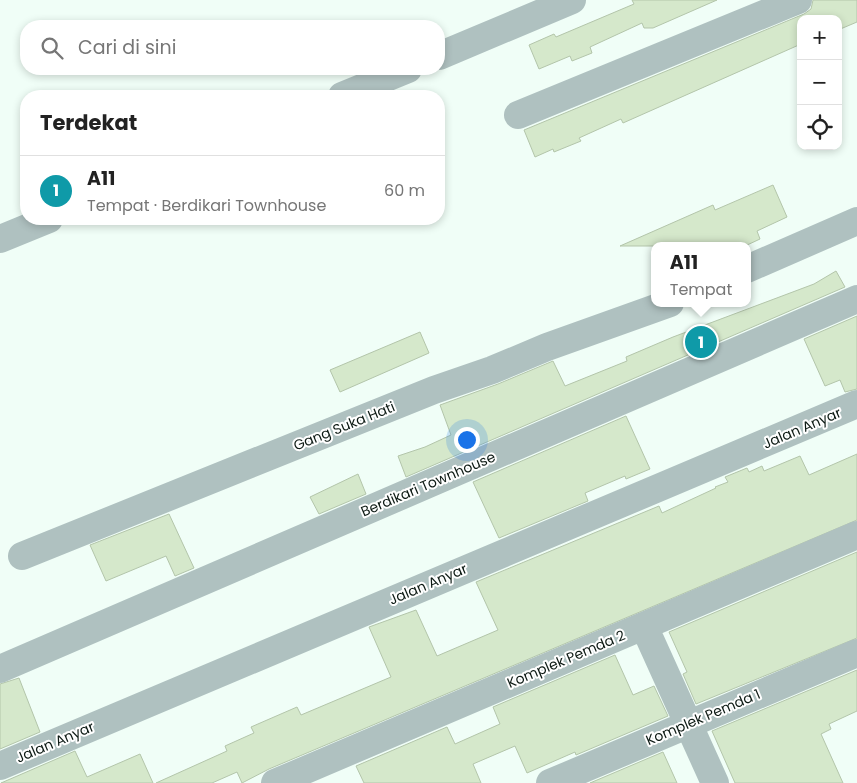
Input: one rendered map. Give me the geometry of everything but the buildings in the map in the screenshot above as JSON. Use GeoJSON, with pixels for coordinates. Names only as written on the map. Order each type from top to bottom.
{"type":"FeatureCollection","features":[{"type":"Feature","properties":{"kind":"street"},"geometry":{"type":"LineString","coordinates":[[445,53],[572,0]]}},
{"type":"Feature","properties":{"kind":"street"},"geometry":{"type":"LineString","coordinates":[[518,115],[798,0]]}},
{"type":"Feature","properties":{"kind":"street"},"geometry":{"type":"LineString","coordinates":[[357,90],[393,75]]}},
{"type":"Feature","properties":{"kind":"street"},"geometry":{"type":"LineString","coordinates":[[751,268],[857,221]]}},
{"type":"Feature","properties":{"kind":"street"},"geometry":{"type":"LineString","coordinates":[[0,239],[34,225]]}},
{"type":"Feature","properties":{"kind":"street","name":"Berdikari Townhouse"},"geometry":{"type":"LineString","coordinates":[[0,669],[857,299]]}},
{"type":"Feature","properties":{"kind":"street","name":"Gang Suka Hati"},"geometry":{"type":"LineString","coordinates":[[22,556],[434,390],[659,307]]}},
{"type":"Feature","properties":{"kind":"street","name":"Jalan Anyar"},"geometry":{"type":"LineString","coordinates":[[0,766],[857,404]]}},
{"type":"Feature","properties":{"kind":"street","name":"Komplek Pemda 2"},"geometry":{"type":"LineString","coordinates":[[276,783],[857,535]]}},
{"type":"Feature","properties":{"kind":"street"},"geometry":{"type":"LineString","coordinates":[[644,626],[715,783]]}},
{"type":"Feature","properties":{"kind":"street","name":"Komplek Pemda 1"},"geometry":{"type":"LineString","coordinates":[[550,783],[857,652]]}},
{"type":"Feature","properties":{"kind":"place","name":"A11"},"geometry":{"type":"Point","coordinates":[701,342]}}]}
